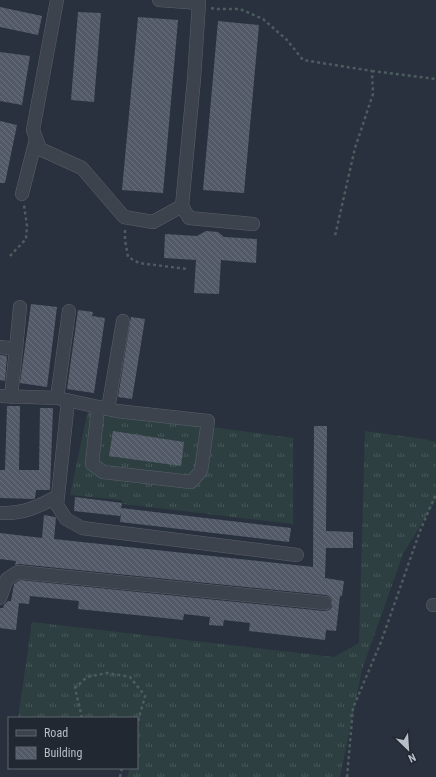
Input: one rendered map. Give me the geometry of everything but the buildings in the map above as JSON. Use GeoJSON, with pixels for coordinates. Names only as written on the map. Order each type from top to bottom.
{"type":"FeatureCollection","features":[{"type":"Feature","properties":{"kind":"street"},"geometry":{"type":"LineString","coordinates":[[57,0],[33,130],[40,149],[82,168],[124,217],[153,222],[182,206]]}},
{"type":"Feature","properties":{"kind":"street"},"geometry":{"type":"LineString","coordinates":[[159,0],[200,3],[182,206],[189,218],[253,224]]}},
{"type":"Feature","properties":{"kind":"street"},"geometry":{"type":"LineString","coordinates":[[22,194],[36,140]]}},
{"type":"Feature","properties":{"kind":"street"},"geometry":{"type":"LineString","coordinates":[[20,307],[16,349],[5,397],[63,399],[103,408],[208,421],[201,471],[192,482],[103,472],[92,464],[103,408],[123,321]]}},
{"type":"Feature","properties":{"kind":"street"},"geometry":{"type":"LineString","coordinates":[[69,311],[57,505],[66,520],[82,528],[297,556]]}},
{"type":"Feature","properties":{"kind":"street"},"geometry":{"type":"LineString","coordinates":[[0,347],[16,349]]}},
{"type":"Feature","properties":{"kind":"street"},"geometry":{"type":"LineString","coordinates":[[0,513],[14,514],[38,507],[58,496]]}},
{"type":"Feature","properties":{"kind":"street"},"geometry":{"type":"LineString","coordinates":[[0,598],[7,579],[18,572],[325,603]]}},
{"type":"Feature","properties":{"kind":"path"},"geometry":{"type":"LineString","coordinates":[[200,3],[215,9],[240,9],[263,19],[287,40],[303,60],[372,72],[436,79]]}},
{"type":"Feature","properties":{"kind":"path"},"geometry":{"type":"LineString","coordinates":[[335,236],[355,148],[372,94],[372,72]]}},
{"type":"Feature","properties":{"kind":"path"},"geometry":{"type":"LineString","coordinates":[[10,256],[26,239],[27,226],[22,194]]}},
{"type":"Feature","properties":{"kind":"path"},"geometry":{"type":"LineString","coordinates":[[124,217],[125,240],[128,257],[139,263],[187,269]]}},
{"type":"Feature","properties":{"kind":"path"},"geometry":{"type":"LineString","coordinates":[[347,777],[354,708],[381,642],[420,532],[436,494]]}},
{"type":"Feature","properties":{"kind":"path"},"geometry":{"type":"LineString","coordinates":[[82,717],[75,688],[87,678],[107,674],[130,677],[145,696],[138,721]]}},
{"type":"Feature","properties":{"kind":"green space"},"geometry":{"type":"Polygon","coordinates":[[[88,410],[293,438],[293,524],[123,504],[122,500],[70,495],[88,410]]]}},
{"type":"Feature","properties":{"kind":"green space"},"geometry":{"type":"Polygon","coordinates":[[[365,431],[436,442],[436,500],[403,554],[362,670],[340,777],[127,777],[130,769],[138,769],[138,717],[18,717],[32,622],[334,657],[359,643],[365,431]]]}}]}
